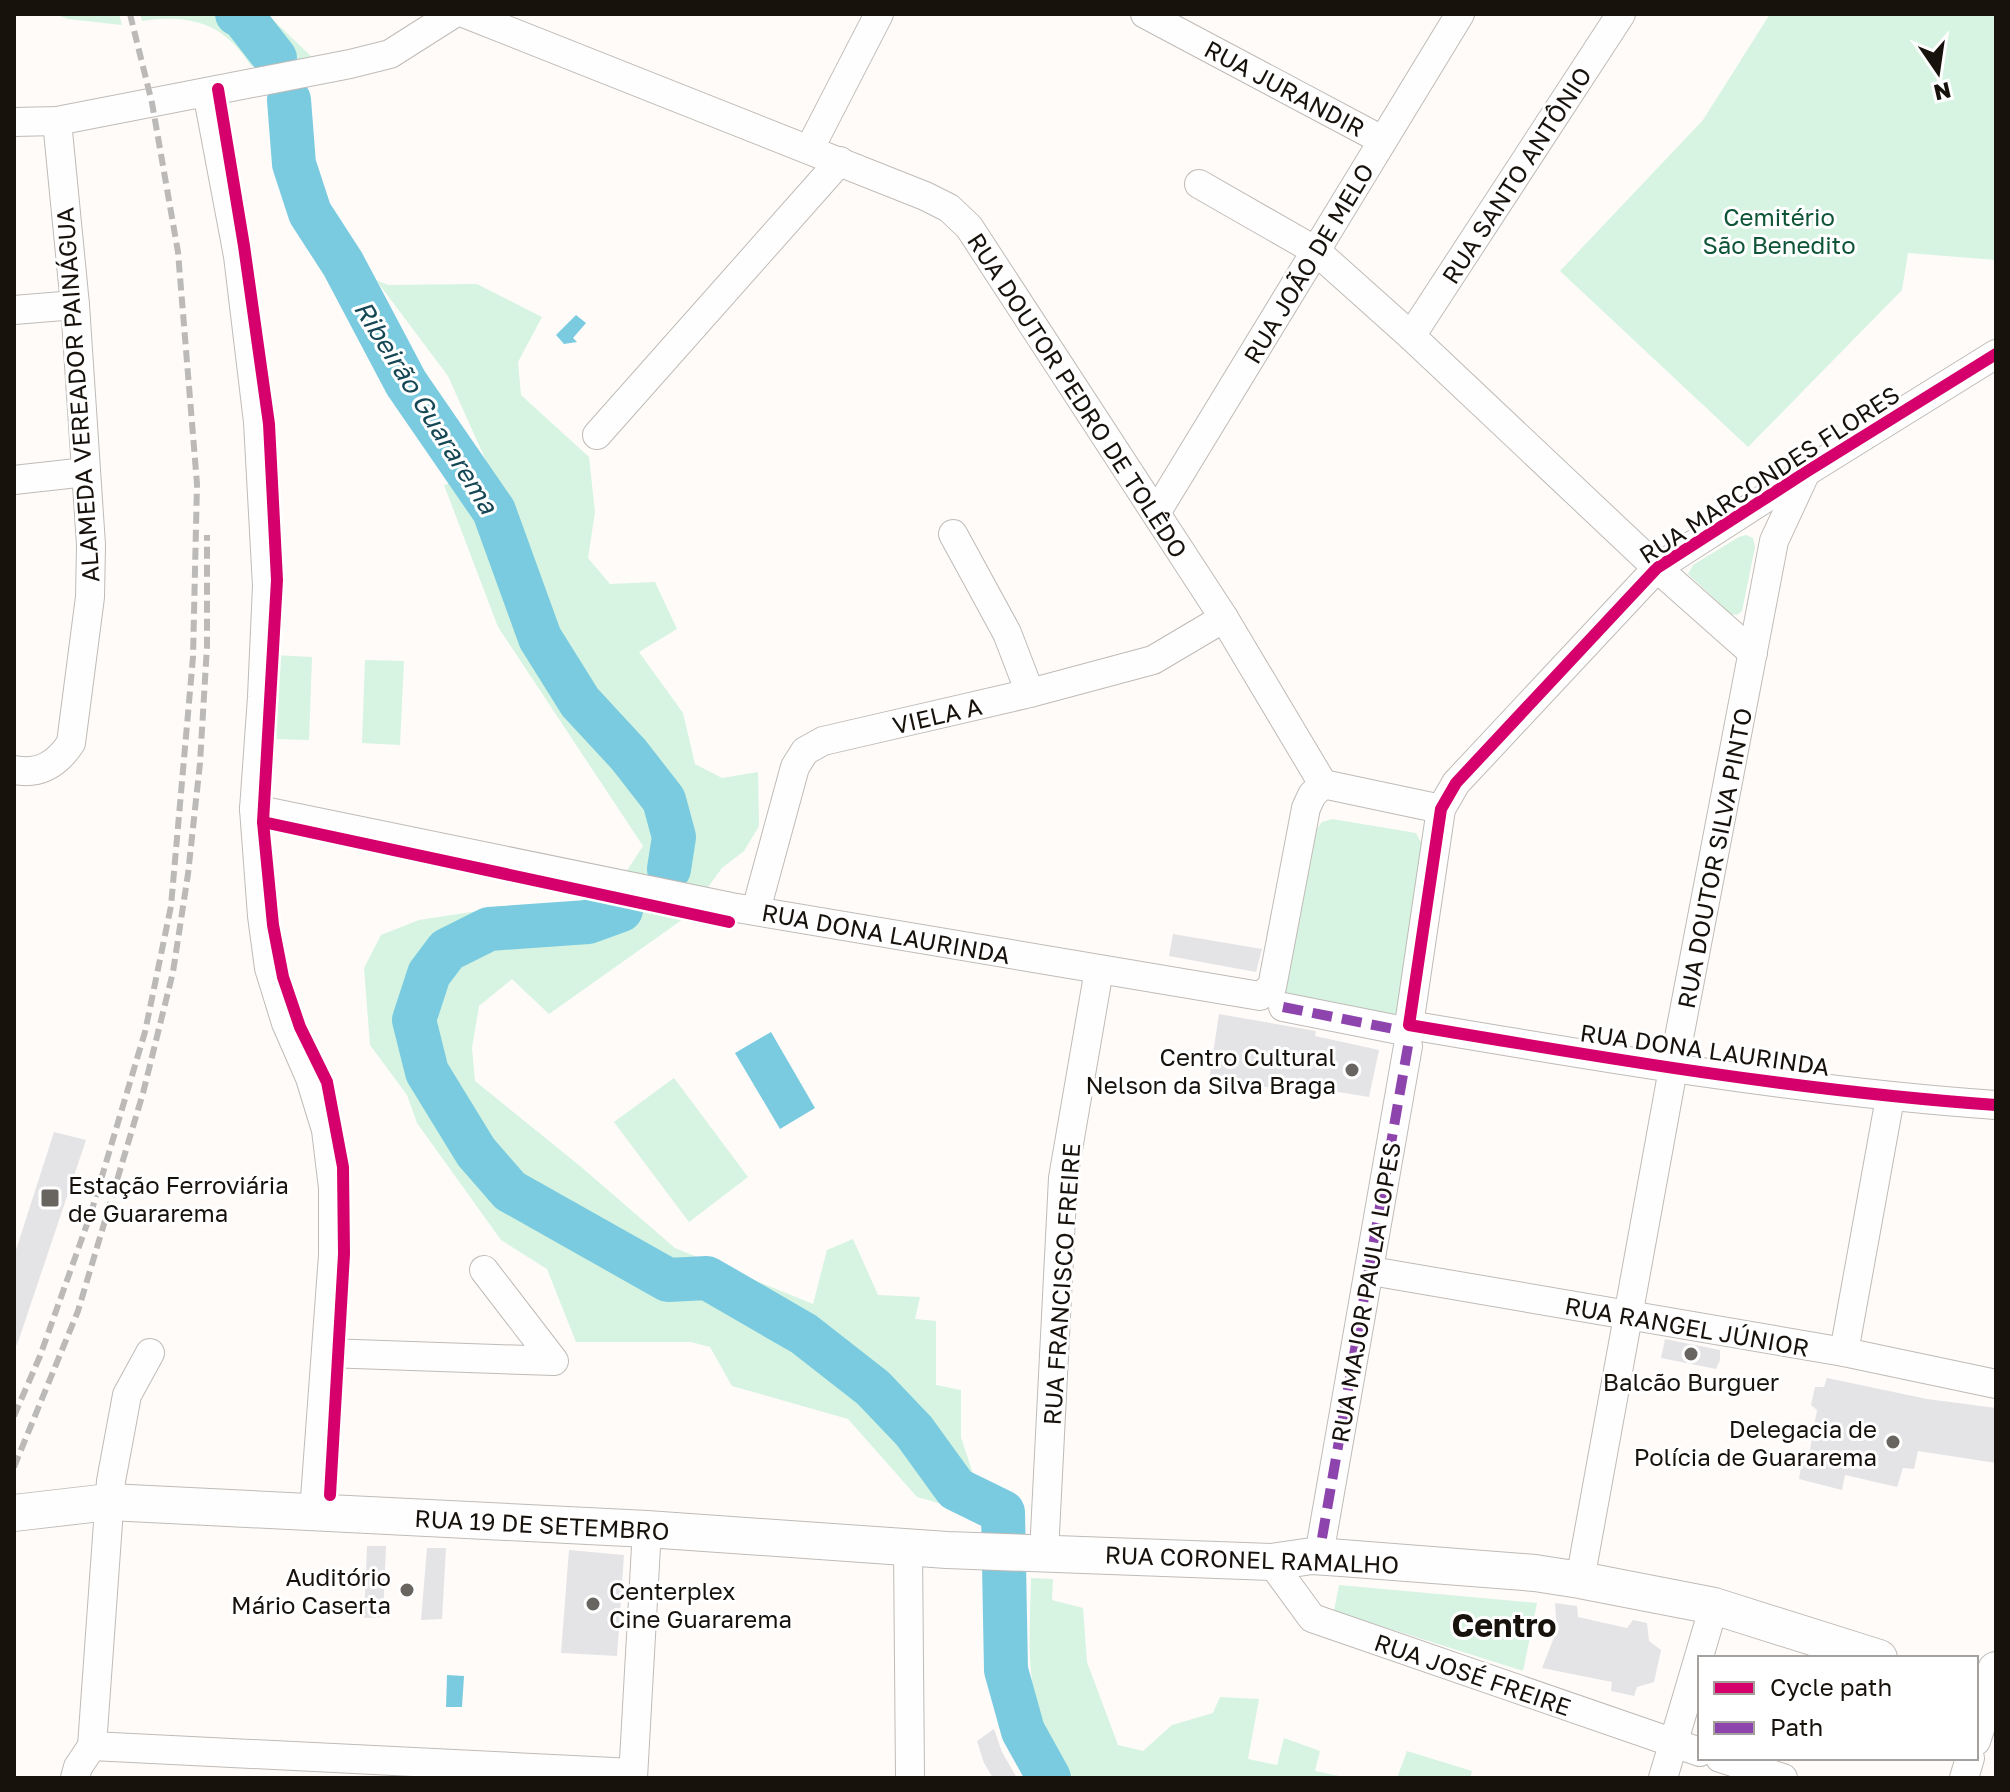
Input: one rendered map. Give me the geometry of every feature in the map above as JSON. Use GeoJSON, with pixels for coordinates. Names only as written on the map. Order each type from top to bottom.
{"type":"FeatureCollection","features":[{"type":"Feature","properties":{"kind":"main road","name":"RUA 19 DE SETEMBRO"},"geometry":{"type":"LineString","coordinates":[[14,1513],[109,1502],[647,1529],[974,1551]]}},
{"type":"Feature","properties":{"kind":"main road","name":"RUA CORONEL RAMALHO"},"geometry":{"type":"LineString","coordinates":[[974,1551],[1271,1562],[1312,1556],[1535,1573],[1714,1606],[1873,1656]]}},
{"type":"Feature","properties":{"kind":"street"},"geometry":{"type":"LineString","coordinates":[[14,122],[57,121],[390,54],[453,14]]}},
{"type":"Feature","properties":{"kind":"street","name":"RUA DOUTOR PEDRO DE TOLÊDO"},"geometry":{"type":"LineString","coordinates":[[466,14],[810,148],[949,208],[969,227],[1156,513],[1224,618],[1323,784]]}},
{"type":"Feature","properties":{"kind":"street"},"geometry":{"type":"LineString","coordinates":[[810,148],[879,14]]}},
{"type":"Feature","properties":{"kind":"street","name":"RUA JURANDIR"},"geometry":{"type":"LineString","coordinates":[[1145,14],[1382,140]]}},
{"type":"Feature","properties":{"kind":"street","name":"RUA JOÃO DE MELO"},"geometry":{"type":"LineString","coordinates":[[1156,513],[1460,14]]}},
{"type":"Feature","properties":{"kind":"street","name":"RUA SANTO ANTÔNIO"},"geometry":{"type":"LineString","coordinates":[[1411,336],[1621,14]]}},
{"type":"Feature","properties":{"kind":"street"},"geometry":{"type":"LineString","coordinates":[[207,92],[238,256],[258,422],[267,586],[254,809],[269,968],[326,1130],[333,1188],[333,1255],[314,1512]]}},
{"type":"Feature","properties":{"kind":"street","name":"ALAMEDA VEREADOR PAINÁGUA"},"geometry":{"type":"LineString","coordinates":[[14,770],[45,769],[61,758],[71,743],[90,597],[91,545],[75,305],[57,121]]}},
{"type":"Feature","properties":{"kind":"street"},"geometry":{"type":"LineString","coordinates":[[597,435],[840,161]]}},
{"type":"Feature","properties":{"kind":"street"},"geometry":{"type":"LineString","coordinates":[[1199,184],[1316,251],[1411,336],[1657,568],[1753,653]]}},
{"type":"Feature","properties":{"kind":"street"},"geometry":{"type":"LineString","coordinates":[[14,310],[75,305]]}},
{"type":"Feature","properties":{"kind":"street","name":"RUA MARCONDES FLORES"},"geometry":{"type":"LineString","coordinates":[[1405,1034],[1441,809],[1456,783],[1657,568],[1996,354]]}},
{"type":"Feature","properties":{"kind":"street"},"geometry":{"type":"LineString","coordinates":[[14,480],[86,472]]}},
{"type":"Feature","properties":{"kind":"street","name":"RUA DOUTOR SILVA PINTO"},"geometry":{"type":"LineString","coordinates":[[1580,1580],[1774,541],[1806,472]]}},
{"type":"Feature","properties":{"kind":"street"},"geometry":{"type":"LineString","coordinates":[[1740,514],[1764,523],[1774,541]]}},
{"type":"Feature","properties":{"kind":"street"},"geometry":{"type":"LineString","coordinates":[[953,534],[1007,633],[1030,693]]}},
{"type":"Feature","properties":{"kind":"street","name":"VIELA A"},"geometry":{"type":"LineString","coordinates":[[756,910],[795,767],[805,751],[823,741],[1030,693],[1153,660],[1224,618]]}},
{"type":"Feature","properties":{"kind":"street"},"geometry":{"type":"LineString","coordinates":[[1323,784],[1441,809]]}},
{"type":"Feature","properties":{"kind":"street","name":"RUA DONA LAURINDA"},"geometry":{"type":"LineString","coordinates":[[254,809],[756,910],[1260,996],[1272,987],[1306,808],[1312,795],[1323,784]]}},
{"type":"Feature","properties":{"kind":"street","name":"RUA FRANCISCO FREIRE"},"geometry":{"type":"LineString","coordinates":[[1036,1552],[1063,1178],[1099,970]]}},
{"type":"Feature","properties":{"kind":"street","name":"RUA DONA LAURINDA"},"geometry":{"type":"LineString","coordinates":[[1283,1007],[1405,1034],[1890,1098],[1996,1105]]}},
{"type":"Feature","properties":{"kind":"street","name":"RUA MAJOR PAULA LOPES"},"geometry":{"type":"LineString","coordinates":[[1322,1538],[1405,1034]]}},
{"type":"Feature","properties":{"kind":"street"},"geometry":{"type":"LineString","coordinates":[[1844,1352],[1890,1098]]}},
{"type":"Feature","properties":{"kind":"street"},"geometry":{"type":"LineString","coordinates":[[327,1353],[554,1361],[484,1270]]}},
{"type":"Feature","properties":{"kind":"street","name":"RUA RANGEL JÚNIOR"},"geometry":{"type":"LineString","coordinates":[[1377,1272],[1844,1352],[1996,1384]]}},
{"type":"Feature","properties":{"kind":"street"},"geometry":{"type":"LineString","coordinates":[[75,1778],[78,1767],[92,1746],[109,1502],[127,1395],[150,1353]]}},
{"type":"Feature","properties":{"kind":"street"},"geometry":{"type":"LineString","coordinates":[[92,1746],[633,1776],[647,1529]]}},
{"type":"Feature","properties":{"kind":"street"},"geometry":{"type":"LineString","coordinates":[[908,1548],[910,1778]]}},
{"type":"Feature","properties":{"kind":"street","name":"RUA JOSÉ FREIRE"},"geometry":{"type":"LineString","coordinates":[[1271,1562],[1312,1618],[1698,1751]]}},
{"type":"Feature","properties":{"kind":"street"},"geometry":{"type":"LineString","coordinates":[[1699,1656],[1714,1606]]}},
{"type":"Feature","properties":{"kind":"street"},"geometry":{"type":"LineString","coordinates":[[1663,1778],[1698,1658]]}},
{"type":"Feature","properties":{"kind":"street"},"geometry":{"type":"LineString","coordinates":[[1978,1733],[1990,1687]]}},
{"type":"Feature","properties":{"kind":"street"},"geometry":{"type":"LineString","coordinates":[[1726,1760],[1783,1778]]}},
{"type":"Feature","properties":{"kind":"green space"},"geometry":{"type":"Polygon","coordinates":[[[55,14],[119,14],[122,25],[68,19],[55,14]]]}},
{"type":"Feature","properties":{"kind":"green space"},"geometry":{"type":"Polygon","coordinates":[[[140,14],[267,14],[313,58],[251,66],[241,51],[217,31],[175,19],[142,21],[140,14]]]}},
{"type":"Feature","properties":{"kind":"green space","name":"Cemitério São Benedito"},"geometry":{"type":"Polygon","coordinates":[[[1770,14],[1996,14],[1996,260],[1908,253],[1902,290],[1748,447],[1560,271],[1703,120],[1770,14]]]}},
{"type":"Feature","properties":{"kind":"green space"},"geometry":{"type":"Polygon","coordinates":[[[376,280],[388,285],[477,284],[542,317],[518,362],[521,395],[589,457],[595,512],[588,558],[610,584],[655,582],[677,629],[639,652],[683,713],[695,764],[722,778],[758,772],[759,826],[744,851],[722,868],[686,917],[549,1014],[512,979],[479,1006],[472,1048],[475,1081],[675,1248],[813,1304],[827,1250],[853,1239],[878,1295],[920,1297],[915,1319],[936,1321],[936,1385],[961,1390],[961,1437],[976,1483],[946,1491],[942,1504],[917,1497],[848,1419],[732,1386],[710,1347],[691,1342],[576,1342],[547,1269],[501,1240],[417,1123],[407,1095],[370,1045],[364,968],[381,935],[419,920],[478,911],[567,908],[622,878],[643,846],[498,627],[444,485],[491,472],[448,376],[376,280]]]}},
{"type":"Feature","properties":{"kind":"green space"},"geometry":{"type":"Polygon","coordinates":[[[1746,535],[1753,538],[1755,547],[1742,611],[1737,615],[1731,614],[1688,574],[1693,565],[1746,535]]]}},
{"type":"Feature","properties":{"kind":"green space"},"geometry":{"type":"Polygon","coordinates":[[[274,655],[312,657],[309,740],[271,739],[274,655]]]}},
{"type":"Feature","properties":{"kind":"green space"},"geometry":{"type":"Polygon","coordinates":[[[365,660],[404,661],[400,745],[362,743],[365,660]]]}},
{"type":"Feature","properties":{"kind":"green space"},"geometry":{"type":"Polygon","coordinates":[[[1332,819],[1416,833],[1422,844],[1401,1017],[1285,995],[1317,829],[1322,822],[1332,819]]]}},
{"type":"Feature","properties":{"kind":"green space"},"geometry":{"type":"Polygon","coordinates":[[[674,1078],[748,1177],[689,1222],[614,1122],[674,1078]]]}},
{"type":"Feature","properties":{"kind":"green space"},"geometry":{"type":"Polygon","coordinates":[[[1031,1578],[1053,1579],[1052,1600],[1083,1608],[1087,1662],[1118,1745],[1143,1751],[1172,1725],[1213,1713],[1220,1697],[1259,1699],[1248,1759],[1277,1765],[1284,1738],[1320,1751],[1315,1771],[1349,1778],[1068,1778],[1042,1724],[1032,1683],[1031,1578]]]}},
{"type":"Feature","properties":{"kind":"green space"},"geometry":{"type":"Polygon","coordinates":[[[1339,1585],[1537,1603],[1523,1671],[1334,1611],[1339,1585]]]}},
{"type":"Feature","properties":{"kind":"green space"},"geometry":{"type":"Polygon","coordinates":[[[1407,1751],[1472,1771],[1470,1778],[1397,1778],[1407,1751]]]}},
{"type":"Feature","properties":{"kind":"water"},"geometry":{"type":"Polygon","coordinates":[[[576,315],[586,323],[573,338],[577,342],[564,344],[556,335],[576,315]]]}},
{"type":"Feature","properties":{"kind":"water"},"geometry":{"type":"Polygon","coordinates":[[[771,1032],[815,1108],[780,1129],[735,1053],[771,1032]]]}},
{"type":"Feature","properties":{"kind":"water"},"geometry":{"type":"Polygon","coordinates":[[[447,1675],[464,1676],[462,1707],[446,1707],[447,1675]]]}},
{"type":"Feature","properties":{"kind":"building"},"geometry":{"type":"Polygon","coordinates":[[[1173,934],[1262,949],[1256,972],[1169,956],[1173,934]]]}},
{"type":"Feature","properties":{"kind":"building"},"geometry":{"type":"Polygon","coordinates":[[[1219,1014],[1316,1031],[1315,1036],[1379,1050],[1369,1097],[1308,1087],[1307,1092],[1209,1080],[1219,1014]]]}},
{"type":"Feature","properties":{"kind":"building","name":"Estação Ferroviária de Guararema"},"geometry":{"type":"Polygon","coordinates":[[[54,1132],[86,1140],[17,1345],[14,1344],[14,1256],[54,1132]]]}},
{"type":"Feature","properties":{"kind":"building","name":"Balcão Burguer"},"geometry":{"type":"Polygon","coordinates":[[[1665,1339],[1720,1350],[1716,1369],[1661,1358],[1665,1339]]]}},
{"type":"Feature","properties":{"kind":"building"},"geometry":{"type":"Polygon","coordinates":[[[1827,1378],[1927,1399],[1996,1408],[1996,1463],[1918,1451],[1914,1469],[1903,1468],[1897,1487],[1845,1475],[1842,1490],[1799,1479],[1803,1455],[1809,1455],[1817,1410],[1811,1405],[1815,1387],[1824,1387],[1827,1378]]]}},
{"type":"Feature","properties":{"kind":"building"},"geometry":{"type":"Polygon","coordinates":[[[367,1546],[386,1546],[383,1617],[364,1618],[367,1546]]]}},
{"type":"Feature","properties":{"kind":"building"},"geometry":{"type":"Polygon","coordinates":[[[427,1548],[446,1548],[442,1619],[421,1620],[427,1548]]]}},
{"type":"Feature","properties":{"kind":"building","name":"Centerplex Cine Guararema"},"geometry":{"type":"Polygon","coordinates":[[[569,1550],[624,1555],[617,1656],[561,1653],[569,1550]]]}},
{"type":"Feature","properties":{"kind":"building"},"geometry":{"type":"Polygon","coordinates":[[[1555,1603],[1577,1606],[1578,1617],[1627,1628],[1633,1620],[1647,1623],[1649,1641],[1661,1650],[1654,1682],[1637,1687],[1634,1696],[1611,1691],[1612,1682],[1542,1668],[1557,1630],[1555,1603]]]}},
{"type":"Feature","properties":{"kind":"building"},"geometry":{"type":"Polygon","coordinates":[[[994,1729],[1002,1752],[1017,1778],[993,1778],[984,1763],[977,1741],[994,1729]]]}},
{"type":"Feature","properties":{"kind":"waterway","name":"Ribeirão Guararema"},"geometry":{"type":"LineString","coordinates":[[237,14],[243,17],[275,58]]}},
{"type":"Feature","properties":{"kind":"waterway","name":"Ribeirão Guararema"},"geometry":{"type":"LineString","coordinates":[[289,100],[294,164],[310,213],[343,264],[406,383],[494,511],[540,638],[580,702],[629,755],[664,800],[674,837],[669,869]]}},
{"type":"Feature","properties":{"kind":"waterway","name":"Ribeirão Guararema"},"geometry":{"type":"LineString","coordinates":[[621,910],[588,922],[489,929],[447,950],[429,974],[414,1020],[427,1072],[476,1152],[510,1191],[668,1280],[707,1278],[804,1334],[873,1388],[914,1431],[956,1489],[1003,1512],[1006,1670],[1023,1731],[1049,1778]]}},
{"type":"Feature","properties":{"kind":"railway"},"geometry":{"type":"LineString","coordinates":[[14,1416],[40,1356],[91,1213],[145,1032],[171,906],[193,657],[197,484],[178,252],[152,103],[130,14]]}},
{"type":"Feature","properties":{"kind":"railway"},"geometry":{"type":"LineString","coordinates":[[14,1467],[78,1311],[143,1093],[173,972],[200,763],[207,646],[207,535]]}},
{"type":"Feature","properties":{"kind":"marked path"},"geometry":{"type":"LineString","coordinates":[[1283,1007],[1399,1030]]}},
{"type":"Feature","properties":{"kind":"marked path"},"geometry":{"type":"LineString","coordinates":[[1322,1538],[1408,1046]]}},
{"type":"Feature","properties":{"kind":"cycle path"},"geometry":{"type":"LineString","coordinates":[[218,89],[269,424],[277,580],[263,822],[273,925],[283,977],[300,1027],[327,1082],[343,1167],[344,1254],[330,1495]]}},
{"type":"Feature","properties":{"kind":"cycle path"},"geometry":{"type":"LineString","coordinates":[[1996,354],[1657,568],[1456,783],[1441,809],[1409,1025],[1775,1082],[1996,1105]]}},
{"type":"Feature","properties":{"kind":"cycle path"},"geometry":{"type":"LineString","coordinates":[[263,822],[729,922]]}},
{"type":"Feature","properties":{"kind":"place","name":"Centro Cultural Nelson da Silva Braga"},"geometry":{"type":"Point","coordinates":[1352,1070]}},
{"type":"Feature","properties":{"kind":"place","name":"Estação Ferroviária de Guararema"},"geometry":{"type":"Point","coordinates":[50,1198]}},
{"type":"Feature","properties":{"kind":"place","name":"Balcão Burguer"},"geometry":{"type":"Point","coordinates":[1691,1354]}},
{"type":"Feature","properties":{"kind":"place","name":"Delegacia de Polícia de Guararema"},"geometry":{"type":"Point","coordinates":[1893,1442]}},
{"type":"Feature","properties":{"kind":"place","name":"Auditório Mário Caserta"},"geometry":{"type":"Point","coordinates":[407,1590]}},
{"type":"Feature","properties":{"kind":"place","name":"Centerplex Cine Guararema"},"geometry":{"type":"Point","coordinates":[593,1604]}},
{"type":"Feature","properties":{"kind":"district","name":"Centro"},"geometry":{"type":"Point","coordinates":[1504,1625]}}]}
